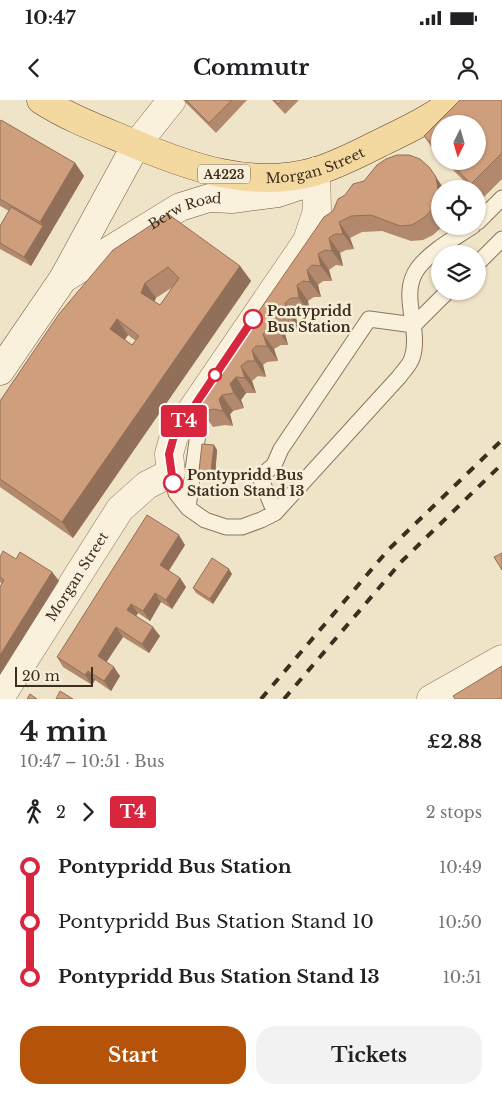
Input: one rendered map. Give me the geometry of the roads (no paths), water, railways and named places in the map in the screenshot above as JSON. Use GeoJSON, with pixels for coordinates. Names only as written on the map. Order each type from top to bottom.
{"type":"FeatureCollection","features":[{"type":"Feature","properties":{"kind":"main road","name":"A4223"},"geometry":{"type":"LineString","coordinates":[[41,100],[64,114],[136,144]]}},
{"type":"Feature","properties":{"kind":"main road","name":"Morgan Street"},"geometry":{"type":"LineString","coordinates":[[136,144],[181,163],[231,175],[276,176],[316,171],[339,163],[433,118],[456,100]]}},
{"type":"Feature","properties":{"kind":"street","name":"Berw Road"},"geometry":{"type":"LineString","coordinates":[[0,371],[62,279],[136,144],[172,100]]}},
{"type":"Feature","properties":{"kind":"street","name":"Berw Road"},"geometry":{"type":"LineString","coordinates":[[62,279],[180,207],[209,198],[232,199],[278,193],[299,186],[316,171]]}},
{"type":"Feature","properties":{"kind":"street"},"geometry":{"type":"LineString","coordinates":[[171,473],[169,454],[174,436],[307,241],[317,211],[316,171]]}},
{"type":"Feature","properties":{"kind":"street","name":"Morgan Street"},"geometry":{"type":"LineString","coordinates":[[0,698],[120,509],[147,485],[171,473]]}},
{"type":"Feature","properties":{"kind":"street"},"geometry":{"type":"LineString","coordinates":[[431,699],[502,659]]}},
{"type":"Feature","properties":{"kind":"lane"},"geometry":{"type":"LineString","coordinates":[[486,214],[502,198]]}},
{"type":"Feature","properties":{"kind":"lane"},"geometry":{"type":"LineString","coordinates":[[171,473],[176,493],[188,508],[205,520],[226,527],[242,527],[275,513],[399,377],[412,359],[415,341],[410,302],[411,285],[418,269],[434,253],[460,235]]}},
{"type":"Feature","properties":{"kind":"lane"},"geometry":{"type":"LineString","coordinates":[[486,255],[502,239]]}},
{"type":"Feature","properties":{"kind":"lane"},"geometry":{"type":"LineString","coordinates":[[414,324],[439,300]]}},
{"type":"Feature","properties":{"kind":"lane"},"geometry":{"type":"LineString","coordinates":[[275,513],[260,477],[274,465],[281,449],[369,319],[414,324]]}},
{"type":"Feature","properties":{"kind":"lane"},"geometry":{"type":"LineString","coordinates":[[188,508],[204,392]]}},
{"type":"Feature","properties":{"kind":"railway"},"geometry":{"type":"LineString","coordinates":[[261,699],[389,549],[502,440]]}},
{"type":"Feature","properties":{"kind":"railway"},"geometry":{"type":"LineString","coordinates":[[284,699],[402,561],[502,464]]}},
{"type":"Feature","properties":{"kind":"place","name":"Pontypridd Bus Station"},"geometry":{"type":"Point","coordinates":[253,319]}},
{"type":"Feature","properties":{"kind":"place","name":"Pontypridd Bus Station Stand 13"},"geometry":{"type":"Point","coordinates":[173,483]}}]}
